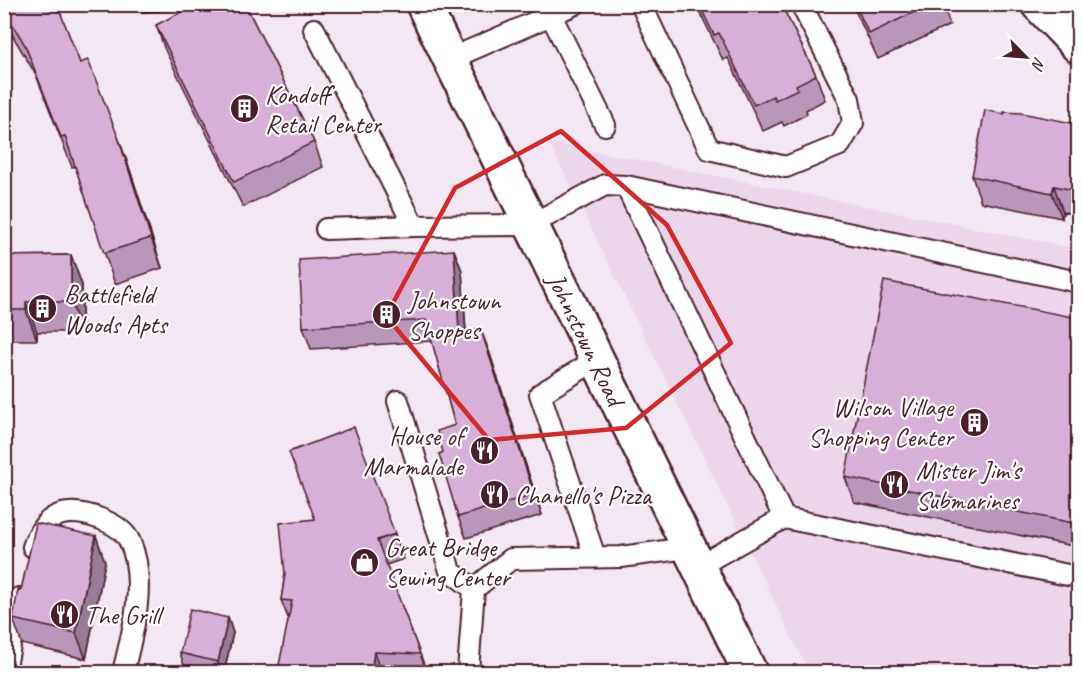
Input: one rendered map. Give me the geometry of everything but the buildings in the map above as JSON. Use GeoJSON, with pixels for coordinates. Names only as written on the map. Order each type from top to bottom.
{"type":"FeatureCollection","features":[{"type":"Feature","properties":{"kind":"main road","name":"Johnstown Road"},"geometry":{"type":"LineString","coordinates":[[423,4],[750,672]]}},
{"type":"Feature","properties":{"kind":"main road"},"geometry":{"type":"LineString","coordinates":[[1038,4],[1078,46]]}},
{"type":"Feature","properties":{"kind":"lane"},"geometry":{"type":"LineString","coordinates":[[450,59],[548,10],[575,4]]}},
{"type":"Feature","properties":{"kind":"lane"},"geometry":{"type":"LineString","coordinates":[[641,4],[709,149],[786,167],[840,145],[852,123],[849,99],[801,4]]}},
{"type":"Feature","properties":{"kind":"lane"},"geometry":{"type":"LineString","coordinates":[[548,10],[605,125]]}},
{"type":"Feature","properties":{"kind":"lane"},"geometry":{"type":"LineString","coordinates":[[314,28],[414,226]]}},
{"type":"Feature","properties":{"kind":"lane"},"geometry":{"type":"LineString","coordinates":[[326,229],[530,225],[605,185],[626,186],[1078,282]]}},
{"type":"Feature","properties":{"kind":"lane"},"geometry":{"type":"LineString","coordinates":[[626,186],[784,518]]}},
{"type":"Feature","properties":{"kind":"lane"},"geometry":{"type":"LineString","coordinates":[[595,557],[540,394],[596,360]]}},
{"type":"Feature","properties":{"kind":"lane"},"geometry":{"type":"LineString","coordinates":[[398,401],[450,571],[474,590]]}},
{"type":"Feature","properties":{"kind":"lane"},"geometry":{"type":"LineString","coordinates":[[5,672],[25,573],[40,528],[60,514],[76,513],[107,520],[129,540],[139,578],[123,672]]}},
{"type":"Feature","properties":{"kind":"lane"},"geometry":{"type":"LineString","coordinates":[[468,672],[474,590],[512,559],[692,557],[784,518],[1078,577]]}},
{"type":"Feature","properties":{"kind":"highlighted area"},"geometry":{"type":"Polygon","coordinates":[[[561,131],[667,225],[731,343],[626,428],[489,440],[386,316],[455,188],[561,131]]]}},
{"type":"Feature","properties":{"kind":"shaded area","name":"Wilson Village Shopping Center"},"geometry":{"type":"Polygon","coordinates":[[[549,142],[1078,249],[1078,672],[809,672],[549,142]]]}},
{"type":"Feature","properties":{"kind":"place","name":"Kondoff Retail Center"},"geometry":{"type":"Point","coordinates":[244,109]}},
{"type":"Feature","properties":{"kind":"place","name":"Battlefield Woods Apts"},"geometry":{"type":"Point","coordinates":[43,309]}},
{"type":"Feature","properties":{"kind":"place","name":"Johnstown Shoppes"},"geometry":{"type":"Point","coordinates":[387,315]}},
{"type":"Feature","properties":{"kind":"place","name":"Wilson Village Shopping Center"},"geometry":{"type":"Point","coordinates":[974,422]}},
{"type":"Feature","properties":{"kind":"place","name":"House of Marmalade"},"geometry":{"type":"Point","coordinates":[484,451]}},
{"type":"Feature","properties":{"kind":"place","name":"Mister Jim's Submarines"},"geometry":{"type":"Point","coordinates":[895,485]}},
{"type":"Feature","properties":{"kind":"place","name":"Chanello's Pizza"},"geometry":{"type":"Point","coordinates":[494,495]}},
{"type":"Feature","properties":{"kind":"place","name":"Great Bridge Sewing Center"},"geometry":{"type":"Point","coordinates":[364,562]}},
{"type":"Feature","properties":{"kind":"place","name":"The Grill"},"geometry":{"type":"Point","coordinates":[64,615]}}]}
